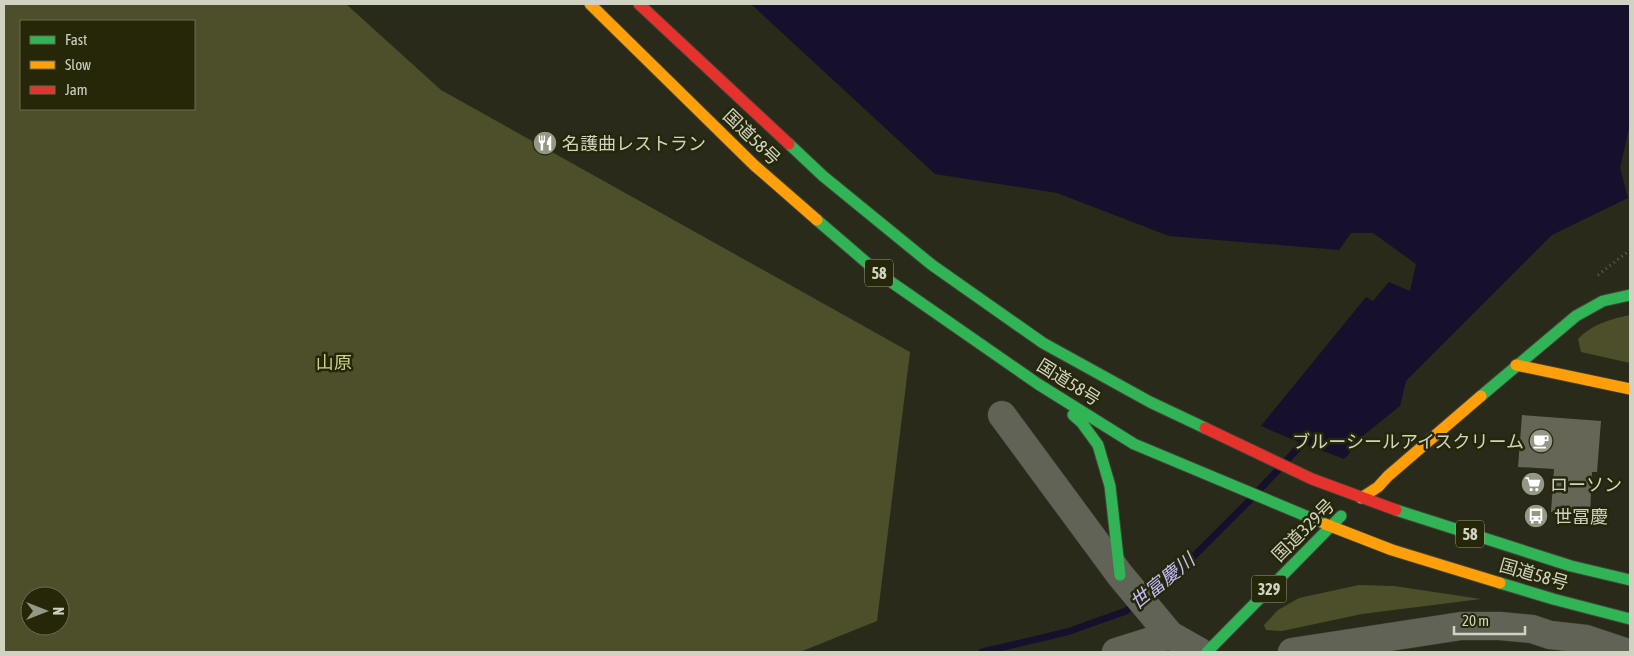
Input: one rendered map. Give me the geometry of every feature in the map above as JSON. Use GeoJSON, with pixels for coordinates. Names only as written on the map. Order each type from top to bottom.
{"type":"FeatureCollection","features":[{"type":"Feature","properties":{"kind":"main road","name":"国道58号"},"geometry":{"type":"LineString","coordinates":[[590,4],[754,165],[881,275],[1038,384],[1134,444],[1288,509],[1402,553],[1553,599],[1630,619]]}},
{"type":"Feature","properties":{"kind":"main road","name":"国道58号"},"geometry":{"type":"LineString","coordinates":[[639,4],[823,176],[932,265],[1043,344],[1150,402],[1312,479],[1355,503],[1562,563],[1630,580]]}},
{"type":"Feature","properties":{"kind":"main road","name":"国道329号"},"geometry":{"type":"LineString","coordinates":[[1207,652],[1330,526],[1355,503],[1378,487],[1388,476],[1516,365],[1576,316],[1603,301],[1630,296]]}},
{"type":"Feature","properties":{"kind":"main road"},"geometry":{"type":"LineString","coordinates":[[1516,365],[1630,390]]}},
{"type":"Feature","properties":{"kind":"main road"},"geometry":{"type":"LineString","coordinates":[[1038,384],[1082,423],[1098,445],[1110,486],[1120,575]]}},
{"type":"Feature","properties":{"kind":"street"},"geometry":{"type":"LineString","coordinates":[[1002,415],[1120,575],[1170,635],[1200,652]]}},
{"type":"Feature","properties":{"kind":"street"},"geometry":{"type":"LineString","coordinates":[[1292,652],[1462,626],[1500,626],[1532,629],[1545,643],[1586,639],[1617,651]]}},
{"type":"Feature","properties":{"kind":"street"},"geometry":{"type":"LineString","coordinates":[[1116,652],[1170,635]]}},
{"type":"Feature","properties":{"kind":"green space","name":"山原"},"geometry":{"type":"Polygon","coordinates":[[[4,4],[346,4],[441,90],[910,352],[877,621],[800,652],[4,652],[4,4]]]}},
{"type":"Feature","properties":{"kind":"green space"},"geometry":{"type":"Polygon","coordinates":[[[1630,315],[1630,363],[1581,352],[1578,339],[1589,329],[1616,318],[1630,315]]]}},
{"type":"Feature","properties":{"kind":"green space"},"geometry":{"type":"Polygon","coordinates":[[[1359,585],[1394,586],[1481,599],[1362,614],[1282,631],[1266,630],[1264,625],[1278,610],[1299,598],[1359,585]]]}},
{"type":"Feature","properties":{"kind":"shaded area"},"geometry":{"type":"Polygon","coordinates":[[[751,4],[1630,4],[1630,124],[1620,168],[1628,198],[1552,235],[1406,381],[1400,406],[1349,447],[1350,453],[1344,459],[1260,427],[1366,297],[1373,301],[1389,282],[1410,291],[1416,264],[1373,233],[1351,233],[1339,250],[1169,236],[1057,193],[935,174],[751,4]]]}},
{"type":"Feature","properties":{"kind":"pier"},"geometry":{"type":"Polygon","coordinates":[[[1259,425],[1333,458],[1259,429],[1259,425]]]}},
{"type":"Feature","properties":{"kind":"building"},"geometry":{"type":"Polygon","coordinates":[[[1522,415],[1601,421],[1597,472],[1592,472],[1590,515],[1551,512],[1554,469],[1518,467],[1522,415]]]}},
{"type":"Feature","properties":{"kind":"waterway","name":"世富慶川"},"geometry":{"type":"LineString","coordinates":[[1286,461],[1302,444]]}},
{"type":"Feature","properties":{"kind":"waterway","name":"世富慶川"},"geometry":{"type":"LineString","coordinates":[[1259,490],[1279,469]]}},
{"type":"Feature","properties":{"kind":"waterway","name":"世富慶川"},"geometry":{"type":"LineString","coordinates":[[1144,597],[1173,577],[1250,500]]}},
{"type":"Feature","properties":{"kind":"waterway","name":"世富慶川"},"geometry":{"type":"LineString","coordinates":[[982,652],[1067,632],[1126,611],[1135,604]]}},
{"type":"Feature","properties":{"kind":"traffic: fast"},"geometry":{"type":"LineString","coordinates":[[789,144],[823,176],[932,265],[1043,343],[1150,402],[1205,428]]}},
{"type":"Feature","properties":{"kind":"traffic: fast"},"geometry":{"type":"LineString","coordinates":[[817,220],[881,275],[1038,384],[1134,444],[1325,524]]}},
{"type":"Feature","properties":{"kind":"traffic: fast"},"geometry":{"type":"LineString","coordinates":[[1481,396],[1576,316],[1603,301],[1630,295]]}},
{"type":"Feature","properties":{"kind":"traffic: fast"},"geometry":{"type":"LineString","coordinates":[[1073,415],[1082,423],[1098,445],[1110,486],[1120,575]]}},
{"type":"Feature","properties":{"kind":"traffic: fast"},"geometry":{"type":"LineString","coordinates":[[1396,510],[1571,566],[1630,580]]}},
{"type":"Feature","properties":{"kind":"traffic: fast"},"geometry":{"type":"LineString","coordinates":[[1207,652],[1341,516]]}},
{"type":"Feature","properties":{"kind":"traffic: fast"},"geometry":{"type":"LineString","coordinates":[[1500,583],[1630,619]]}},
{"type":"Feature","properties":{"kind":"traffic: slow"},"geometry":{"type":"LineString","coordinates":[[590,4],[754,165],[817,220]]}},
{"type":"Feature","properties":{"kind":"traffic: slow"},"geometry":{"type":"LineString","coordinates":[[1516,365],[1630,389]]}},
{"type":"Feature","properties":{"kind":"traffic: slow"},"geometry":{"type":"LineString","coordinates":[[1361,498],[1378,487],[1388,476],[1481,396]]}},
{"type":"Feature","properties":{"kind":"traffic: slow"},"geometry":{"type":"LineString","coordinates":[[1325,524],[1392,550],[1500,583]]}},
{"type":"Feature","properties":{"kind":"traffic: jam"},"geometry":{"type":"LineString","coordinates":[[639,4],[789,144]]}},
{"type":"Feature","properties":{"kind":"traffic: jam"},"geometry":{"type":"LineString","coordinates":[[1205,428],[1312,479],[1396,510]]}},
{"type":"Feature","properties":{"kind":"place","name":"名護曲レストラン"},"geometry":{"type":"Point","coordinates":[545,143]}},
{"type":"Feature","properties":{"kind":"place","name":"ブルーシールアイスクリーム"},"geometry":{"type":"Point","coordinates":[1541,441]}},
{"type":"Feature","properties":{"kind":"place","name":"ローソン"},"geometry":{"type":"Point","coordinates":[1533,484]}},
{"type":"Feature","properties":{"kind":"place","name":"世冨慶"},"geometry":{"type":"Point","coordinates":[1536,516]}}]}
